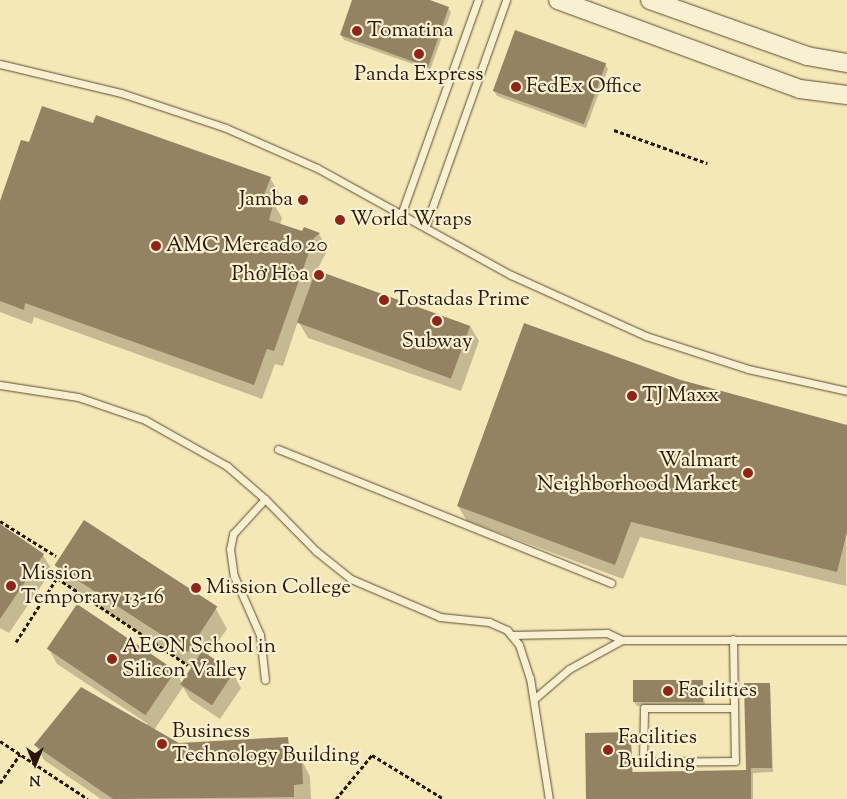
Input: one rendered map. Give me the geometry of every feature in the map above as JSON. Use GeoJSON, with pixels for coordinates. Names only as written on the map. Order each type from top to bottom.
{"type":"FeatureCollection","features":[{"type":"Feature","properties":{"kind":"street"},"geometry":{"type":"LineString","coordinates":[[558,0],[800,89],[847,95]]}},
{"type":"Feature","properties":{"kind":"street"},"geometry":{"type":"LineString","coordinates":[[650,0],[807,56],[847,63]]}},
{"type":"Feature","properties":{"kind":"lane"},"geometry":{"type":"LineString","coordinates":[[402,212],[478,0]]}},
{"type":"Feature","properties":{"kind":"lane"},"geometry":{"type":"LineString","coordinates":[[426,225],[506,0]]}},
{"type":"Feature","properties":{"kind":"lane"},"geometry":{"type":"LineString","coordinates":[[0,64],[121,93],[226,128],[317,168],[426,225],[511,275],[646,336],[748,369],[847,391]]}},
{"type":"Feature","properties":{"kind":"lane"},"geometry":{"type":"LineString","coordinates":[[0,385],[78,397],[145,420],[227,466],[265,499],[316,550],[351,579],[440,617],[489,622],[511,635],[519,645],[534,699],[549,799]]}},
{"type":"Feature","properties":{"kind":"lane"},"geometry":{"type":"LineString","coordinates":[[278,449],[610,583]]}},
{"type":"Feature","properties":{"kind":"lane"},"geometry":{"type":"LineString","coordinates":[[265,499],[233,534],[230,549],[234,576],[260,635],[265,680]]}},
{"type":"Feature","properties":{"kind":"lane"},"geometry":{"type":"LineString","coordinates":[[511,635],[607,632],[622,640]]}},
{"type":"Feature","properties":{"kind":"lane"},"geometry":{"type":"LineString","coordinates":[[733,639],[735,761],[643,762],[644,708],[734,708]]}},
{"type":"Feature","properties":{"kind":"lane"},"geometry":{"type":"LineString","coordinates":[[534,699],[569,669],[622,640],[847,640]]}},
{"type":"Feature","properties":{"kind":"path"},"geometry":{"type":"LineString","coordinates":[[614,130],[707,163]]}},
{"type":"Feature","properties":{"kind":"path"},"geometry":{"type":"LineString","coordinates":[[0,521],[56,556]]}},
{"type":"Feature","properties":{"kind":"path"},"geometry":{"type":"LineString","coordinates":[[16,642],[57,578],[188,665]]}},
{"type":"Feature","properties":{"kind":"path"},"geometry":{"type":"LineString","coordinates":[[0,741],[88,799]]}},
{"type":"Feature","properties":{"kind":"path"},"geometry":{"type":"LineString","coordinates":[[0,782],[20,754]]}},
{"type":"Feature","properties":{"kind":"path"},"geometry":{"type":"LineString","coordinates":[[336,799],[372,755],[444,799]]}},
{"type":"Feature","properties":{"kind":"building"},"geometry":{"type":"Polygon","coordinates":[[[352,0],[430,0],[449,7],[428,67],[340,35],[352,0]]]}},
{"type":"Feature","properties":{"kind":"building"},"geometry":{"type":"Polygon","coordinates":[[[515,30],[606,63],[584,124],[493,91],[515,30]]]}},
{"type":"Feature","properties":{"kind":"building","name":"AMC Mercado 20"},"geometry":{"type":"Polygon","coordinates":[[[42,106],[93,123],[96,115],[271,177],[263,197],[274,202],[269,220],[302,231],[304,227],[320,233],[314,238],[274,351],[267,349],[254,385],[25,303],[24,310],[0,301],[0,201],[21,140],[29,142],[42,106]]]}},
{"type":"Feature","properties":{"kind":"building"},"geometry":{"type":"Polygon","coordinates":[[[316,270],[470,326],[451,379],[297,323],[316,270]]]}},
{"type":"Feature","properties":{"kind":"building"},"geometry":{"type":"Polygon","coordinates":[[[524,323],[681,380],[847,425],[847,532],[837,572],[631,522],[615,565],[457,506],[524,323]]]}},
{"type":"Feature","properties":{"kind":"building"},"geometry":{"type":"Polygon","coordinates":[[[84,520],[217,607],[188,652],[55,565],[84,520]]]}},
{"type":"Feature","properties":{"kind":"building","name":"Mission Temporary 13-16"},"geometry":{"type":"Polygon","coordinates":[[[0,524],[44,554],[0,619],[0,524]]]}},
{"type":"Feature","properties":{"kind":"building","name":"AEON School in Silicon Valley"},"geometry":{"type":"Polygon","coordinates":[[[77,604],[176,671],[145,715],[47,649],[77,604]]]}},
{"type":"Feature","properties":{"kind":"building"},"geometry":{"type":"Polygon","coordinates":[[[202,651],[234,672],[212,705],[180,685],[202,651]]]}},
{"type":"Feature","properties":{"kind":"building","name":"Facilities"},"geometry":{"type":"Polygon","coordinates":[[[633,680],[703,680],[703,702],[633,702],[633,680]]]}},
{"type":"Feature","properties":{"kind":"building","name":"Facilities Building"},"geometry":{"type":"Polygon","coordinates":[[[744,683],[770,683],[772,768],[751,768],[751,799],[586,799],[585,733],[631,732],[632,772],[746,770],[744,683]]]}},
{"type":"Feature","properties":{"kind":"building","name":"Business Technology Building"},"geometry":{"type":"Polygon","coordinates":[[[81,687],[179,743],[288,737],[290,760],[302,760],[303,784],[294,785],[294,797],[113,799],[34,745],[81,687]]]}},
{"type":"Feature","properties":{"kind":"place","name":"Tomatina"},"geometry":{"type":"Point","coordinates":[357,31]}},
{"type":"Feature","properties":{"kind":"place","name":"Panda Express"},"geometry":{"type":"Point","coordinates":[419,54]}},
{"type":"Feature","properties":{"kind":"place","name":"FedEx Office"},"geometry":{"type":"Point","coordinates":[516,87]}},
{"type":"Feature","properties":{"kind":"place","name":"Jamba"},"geometry":{"type":"Point","coordinates":[303,200]}},
{"type":"Feature","properties":{"kind":"place","name":"World Wraps"},"geometry":{"type":"Point","coordinates":[340,220]}},
{"type":"Feature","properties":{"kind":"place","name":"AMC Mercado 20"},"geometry":{"type":"Point","coordinates":[156,246]}},
{"type":"Feature","properties":{"kind":"place","name":"Phở Hòa"},"geometry":{"type":"Point","coordinates":[319,275]}},
{"type":"Feature","properties":{"kind":"place","name":"Tostadas Prime"},"geometry":{"type":"Point","coordinates":[384,300]}},
{"type":"Feature","properties":{"kind":"place","name":"Subway"},"geometry":{"type":"Point","coordinates":[437,321]}},
{"type":"Feature","properties":{"kind":"place","name":"TJ Maxx"},"geometry":{"type":"Point","coordinates":[632,396]}},
{"type":"Feature","properties":{"kind":"place","name":"Walmart Neighborhood Market"},"geometry":{"type":"Point","coordinates":[748,473]}},
{"type":"Feature","properties":{"kind":"place","name":"Mission Temporary 13-16"},"geometry":{"type":"Point","coordinates":[11,586]}},
{"type":"Feature","properties":{"kind":"place","name":"Mission College"},"geometry":{"type":"Point","coordinates":[196,588]}},
{"type":"Feature","properties":{"kind":"place","name":"AEON School in Silicon Valley"},"geometry":{"type":"Point","coordinates":[112,659]}},
{"type":"Feature","properties":{"kind":"place","name":"Facilities"},"geometry":{"type":"Point","coordinates":[668,691]}},
{"type":"Feature","properties":{"kind":"place","name":"Business Technology Building"},"geometry":{"type":"Point","coordinates":[162,744]}},
{"type":"Feature","properties":{"kind":"place","name":"Facilities Building"},"geometry":{"type":"Point","coordinates":[608,750]}}]}
